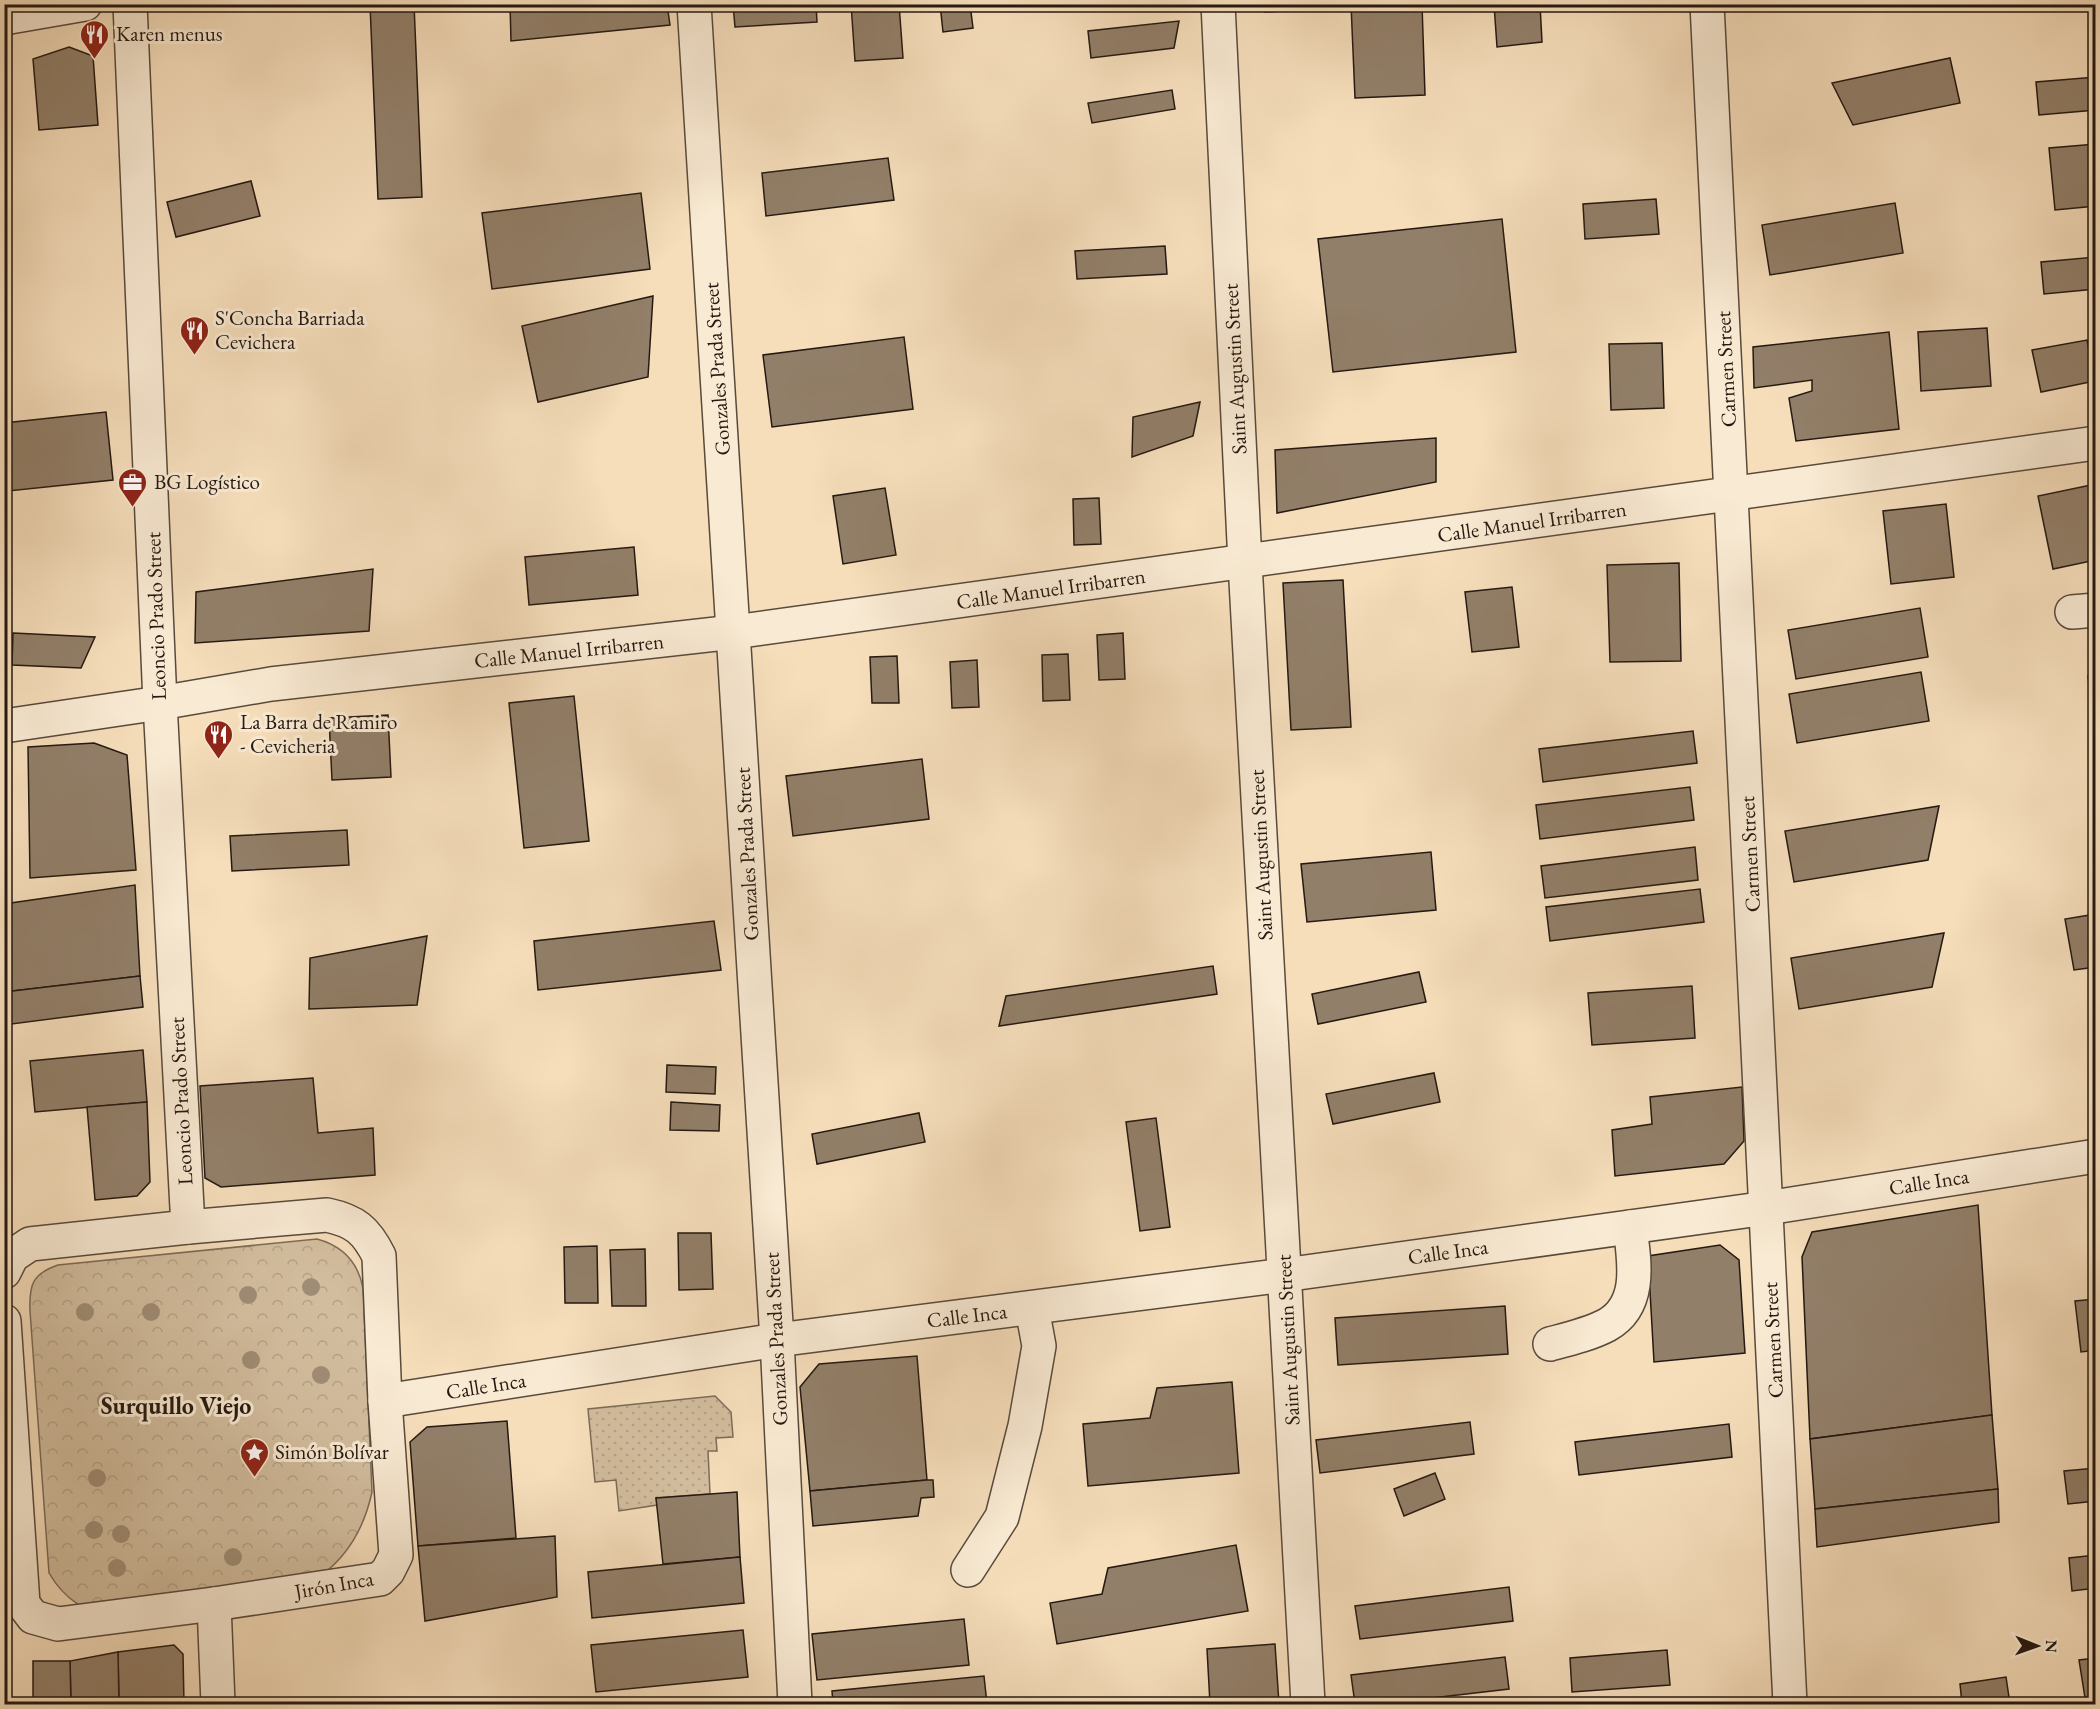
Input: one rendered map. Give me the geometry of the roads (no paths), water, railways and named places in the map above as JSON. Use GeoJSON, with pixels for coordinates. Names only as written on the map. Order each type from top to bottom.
{"type":"FeatureCollection","features":[{"type":"Feature","properties":{"kind":"street"},"geometry":{"type":"LineString","coordinates":[[4,18],[85,4]]}},
{"type":"Feature","properties":{"kind":"street","name":"Leoncio Prado Street"},"geometry":{"type":"LineString","coordinates":[[130,4],[160,703],[188,1227]]}},
{"type":"Feature","properties":{"kind":"street","name":"Gonzales Prada Street"},"geometry":{"type":"LineString","coordinates":[[694,4],[777,1340],[795,1704]]}},
{"type":"Feature","properties":{"kind":"street","name":"Saint Augustin Street"},"geometry":{"type":"LineString","coordinates":[[1218,4],[1245,563],[1308,1704]]}},
{"type":"Feature","properties":{"kind":"street","name":"Carmen Street"},"geometry":{"type":"LineString","coordinates":[[1707,4],[1790,1704]]}},
{"type":"Feature","properties":{"kind":"street","name":"Calle Manuel Irribarren"},"geometry":{"type":"LineString","coordinates":[[4,726],[271,684],[734,632],[1245,563],[2096,443]]}},
{"type":"Feature","properties":{"kind":"street","name":"Calle Inca"},"geometry":{"type":"LineString","coordinates":[[385,1401],[777,1340],[1284,1275],[1767,1208],[2096,1156]]}},
{"type":"Feature","properties":{"kind":"street"},"geometry":{"type":"LineString","coordinates":[[4,1272],[12,1256],[30,1244],[327,1215],[343,1219],[358,1227],[370,1238],[379,1256],[385,1401]]}},
{"type":"Feature","properties":{"kind":"street"},"geometry":{"type":"LineString","coordinates":[[1550,1344],[1608,1324],[1628,1303],[1635,1264],[1630,1227]]}},
{"type":"Feature","properties":{"kind":"street"},"geometry":{"type":"LineString","coordinates":[[968,1570],[1002,1517],[1025,1426],[1039,1346],[1032,1308]]}},
{"type":"Feature","properties":{"kind":"street"},"geometry":{"type":"LineString","coordinates":[[4,1320],[9,1454],[23,1604],[33,1617],[58,1624],[214,1604],[218,1704]]}},
{"type":"Feature","properties":{"kind":"street","name":"Jirón Inca"},"geometry":{"type":"LineString","coordinates":[[214,1604],[373,1580],[380,1578],[388,1570],[396,1555],[385,1401]]}},
{"type":"Feature","properties":{"kind":"place","name":"Karen menus"},"geometry":{"type":"Point","coordinates":[95,60]}},
{"type":"Feature","properties":{"kind":"place","name":"S'Concha Barriada Cevichera"},"geometry":{"type":"Point","coordinates":[194,356]}},
{"type":"Feature","properties":{"kind":"place","name":"BG Logístico"},"geometry":{"type":"Point","coordinates":[133,508]}},
{"type":"Feature","properties":{"kind":"place","name":"La Barra de Ramiro - Cevicheria"},"geometry":{"type":"Point","coordinates":[219,760]}},
{"type":"Feature","properties":{"kind":"place","name":"Simón Bolívar"},"geometry":{"type":"Point","coordinates":[254,1478]}},
{"type":"Feature","properties":{"kind":"district","name":"Surquillo Viejo"},"geometry":{"type":"Point","coordinates":[176,1406]}}]}
